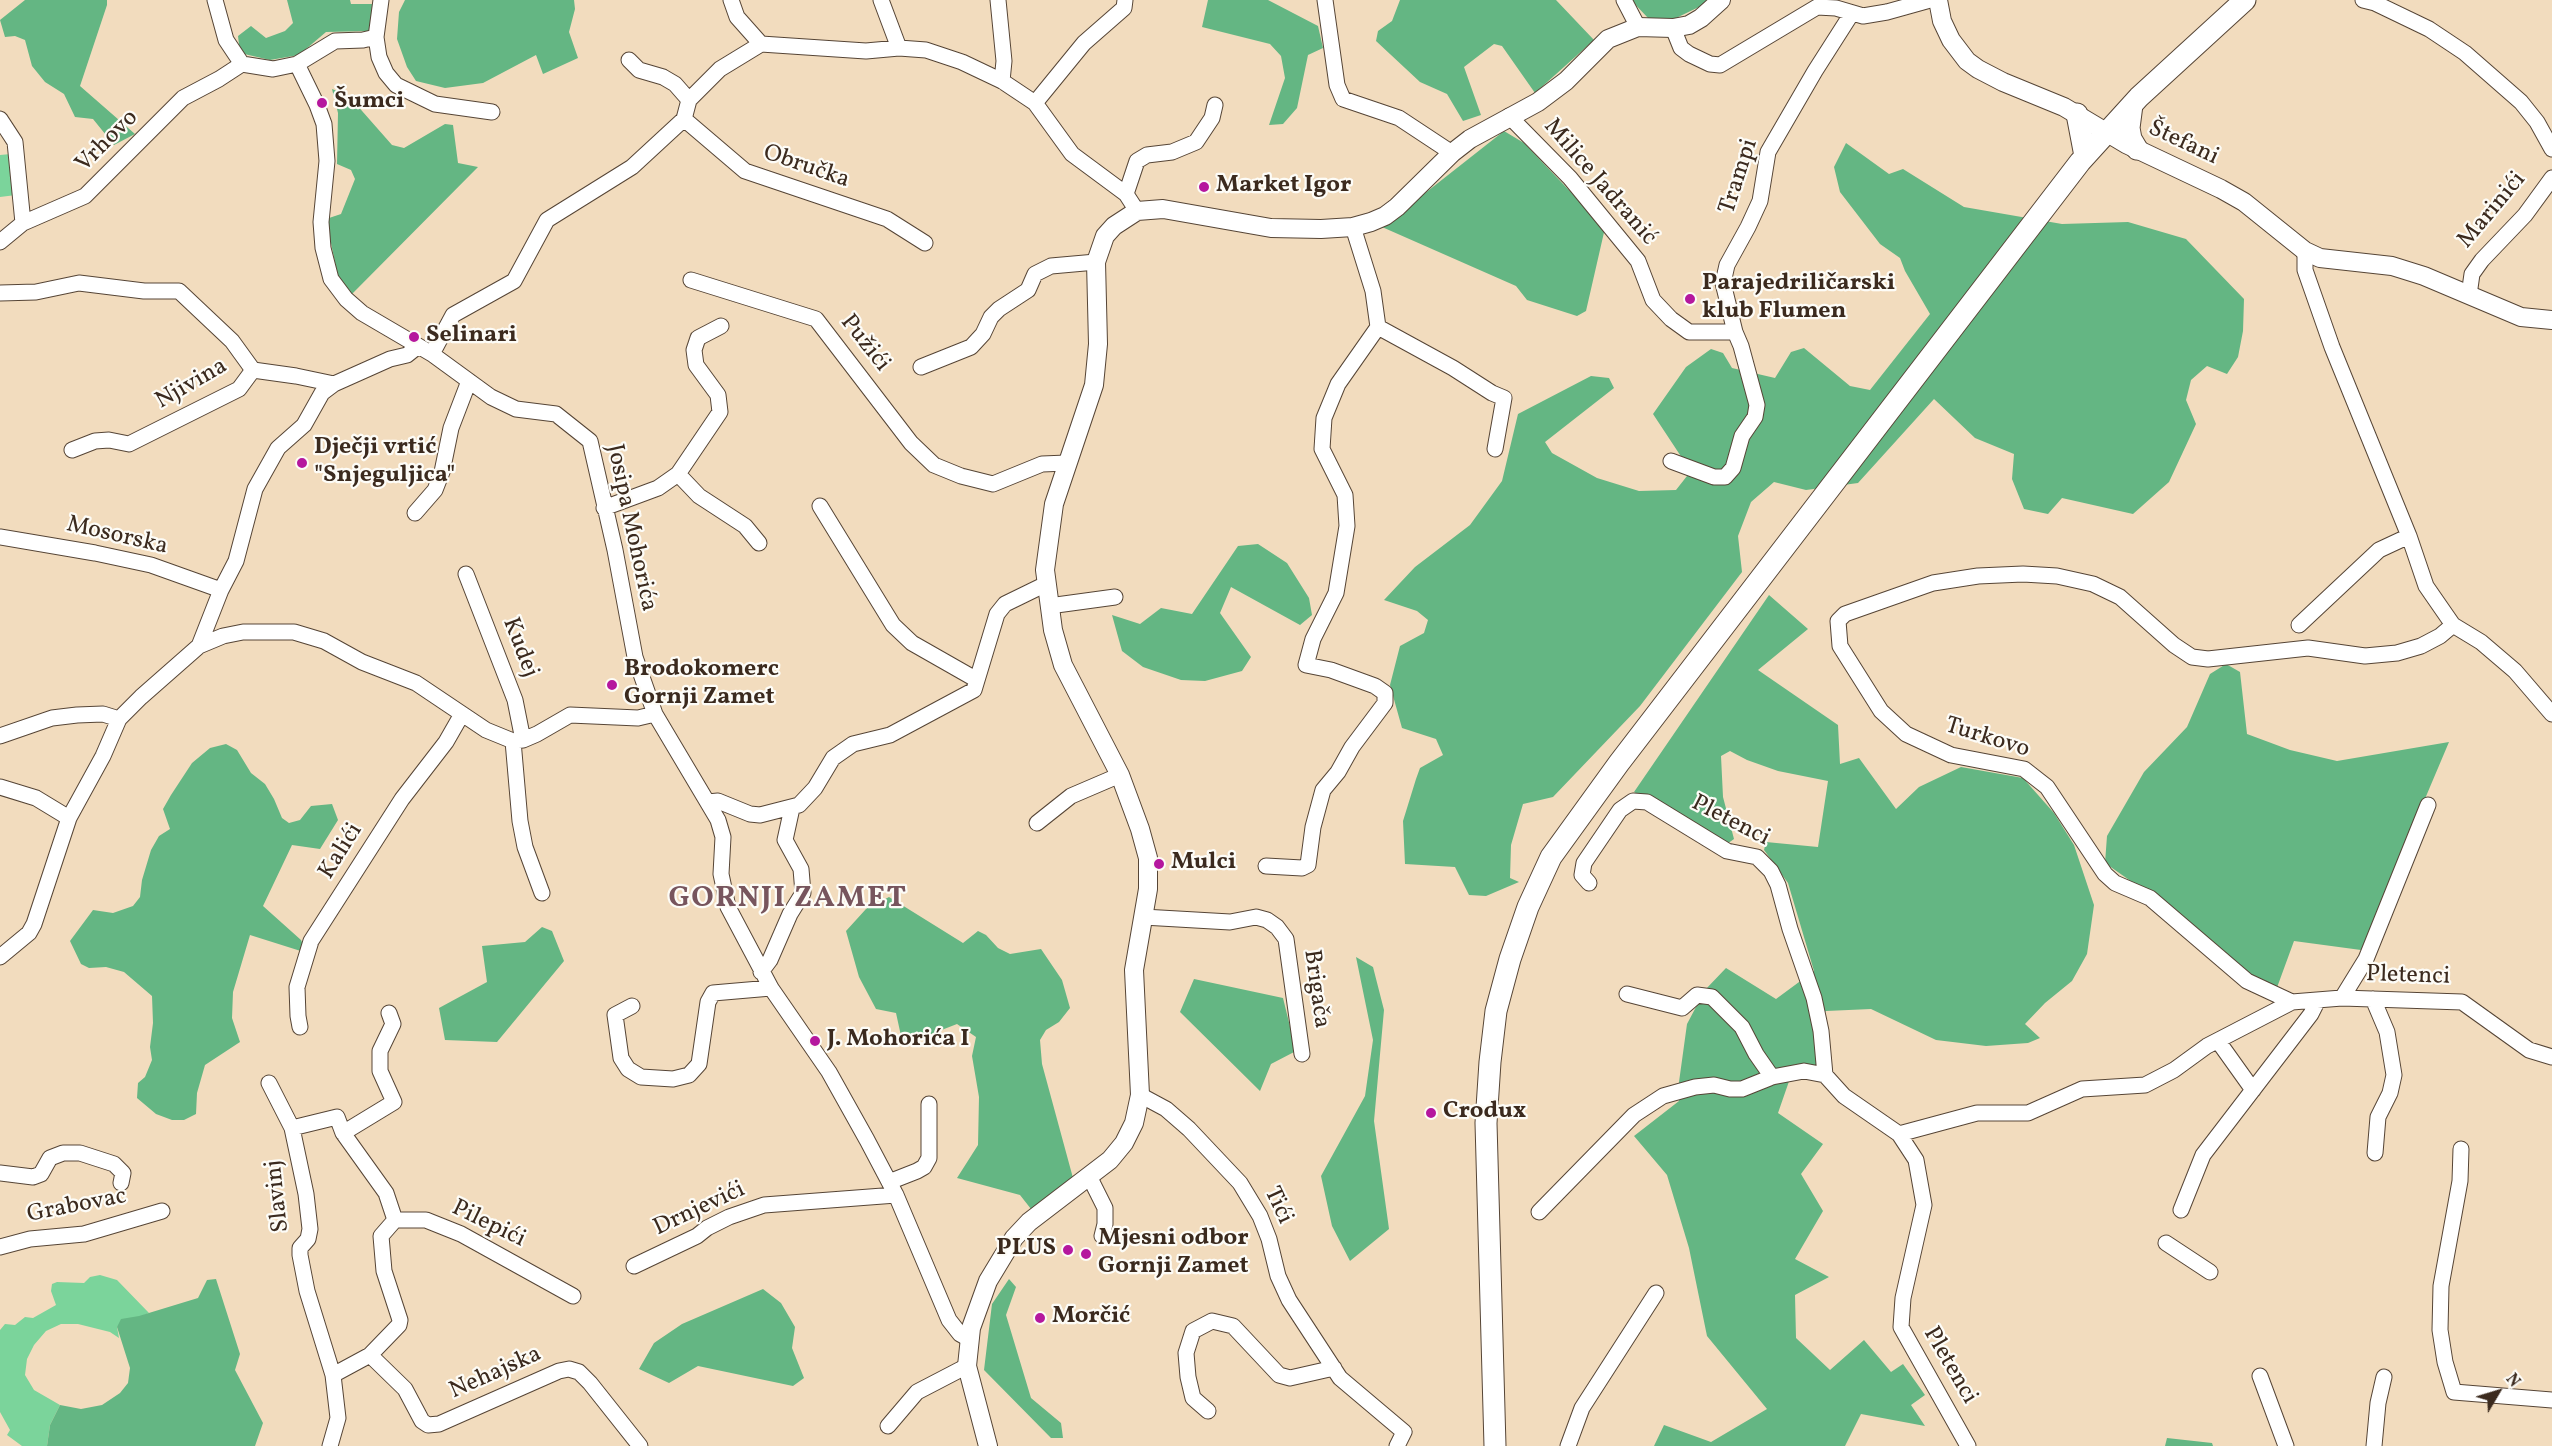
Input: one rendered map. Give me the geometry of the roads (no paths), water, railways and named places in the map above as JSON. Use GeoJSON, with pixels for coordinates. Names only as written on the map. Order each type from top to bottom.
{"type":"FeatureCollection","features":[{"type":"Feature","properties":{"kind":"main road"},"geometry":{"type":"LineString","coordinates":[[1495,1446],[1486,1123],[1490,1062],[1496,1011],[1510,959],[1528,908],[1551,857],[1619,763],[2085,156],[2132,105],[2245,0]]}},
{"type":"Feature","properties":{"kind":"main road"},"geometry":{"type":"LineString","coordinates":[[2132,105],[2129,128],[2131,139],[2137,149]]}},
{"type":"Feature","properties":{"kind":"main road"},"geometry":{"type":"LineString","coordinates":[[2077,114],[2085,156]]}},
{"type":"Feature","properties":{"kind":"street"},"geometry":{"type":"LineString","coordinates":[[215,0],[226,40],[242,64],[273,69],[297,64],[335,41],[376,37]]}},
{"type":"Feature","properties":{"kind":"street"},"geometry":{"type":"LineString","coordinates":[[381,0],[376,37],[379,57],[386,73],[396,85],[435,104],[492,112]]}},
{"type":"Feature","properties":{"kind":"street"},"geometry":{"type":"LineString","coordinates":[[731,0],[737,17],[761,44]]}},
{"type":"Feature","properties":{"kind":"street"},"geometry":{"type":"LineString","coordinates":[[881,0],[899,48]]}},
{"type":"Feature","properties":{"kind":"street"},"geometry":{"type":"LineString","coordinates":[[998,0],[1004,61],[1002,81]]}},
{"type":"Feature","properties":{"kind":"street"},"geometry":{"type":"LineString","coordinates":[[1035,103],[1084,43],[1124,8],[1125,0]]}},
{"type":"Feature","properties":{"kind":"street"},"geometry":{"type":"LineString","coordinates":[[1325,0],[1337,85],[1342,99],[1399,117],[1452,153]]}},
{"type":"Feature","properties":{"kind":"street"},"geometry":{"type":"LineString","coordinates":[[1624,0],[1638,27]]}},
{"type":"Feature","properties":{"kind":"street","name":"Milice Jadranić"},"geometry":{"type":"LineString","coordinates":[[1137,211],[1163,209],[1271,228],[1353,227],[1385,216],[1452,153],[1509,116],[1539,102],[1608,39],[1638,27],[1673,28],[1689,25],[1701,18],[1721,0]]}},
{"type":"Feature","properties":{"kind":"street"},"geometry":{"type":"LineString","coordinates":[[1673,28],[1681,48],[1710,64],[1720,65],[1817,7],[1836,8],[1863,16],[1930,0]]}},
{"type":"Feature","properties":{"kind":"street","name":"Štefani"},"geometry":{"type":"LineString","coordinates":[[1938,0],[1942,21],[1951,40],[1967,61],[1991,76],[2077,114],[2137,149],[2244,202],[2305,251],[2320,258],[2392,266],[2424,276],[2469,295]]}},
{"type":"Feature","properties":{"kind":"street"},"geometry":{"type":"LineString","coordinates":[[2363,0],[2375,3],[2429,29],[2465,53],[2521,102],[2537,122],[2552,149]]}},
{"type":"Feature","properties":{"kind":"street","name":"Trampi"},"geometry":{"type":"LineString","coordinates":[[1735,332],[1723,283],[1727,265],[1749,227],[1760,201],[1768,152],[1815,70],[1852,13]]}},
{"type":"Feature","properties":{"kind":"street"},"geometry":{"type":"LineString","coordinates":[[432,354],[453,315],[514,281],[547,220],[632,167],[684,119],[689,100],[720,69],[761,44],[866,51],[899,48],[926,50],[962,62],[1002,81],[1035,103],[1072,154],[1126,194],[1137,211],[1113,226],[1105,236],[1096,262],[1098,344],[1094,385],[1054,504],[1049,527],[1046,584],[1053,630],[1063,665],[1120,775],[1148,858],[1148,890],[1134,970],[1140,1095],[1134,1123],[1124,1143],[1110,1160],[1029,1222],[1014,1238],[988,1281],[969,1339],[967,1365],[988,1446]]}},
{"type":"Feature","properties":{"kind":"street"},"geometry":{"type":"LineString","coordinates":[[629,60],[639,70],[663,77],[675,84],[689,100]]}},
{"type":"Feature","properties":{"kind":"street","name":"Vrhovo"},"geometry":{"type":"LineString","coordinates":[[0,242],[23,223],[85,196],[183,98],[219,80],[242,64]]}},
{"type":"Feature","properties":{"kind":"street","name":"Josipa Mohorića"},"geometry":{"type":"LineString","coordinates":[[297,64],[324,124],[327,161],[321,222],[323,248],[331,279],[346,299],[362,313],[432,354],[491,397],[516,409],[556,414],[590,441],[615,550],[635,657],[655,714],[718,820],[723,837],[721,874],[728,907],[771,988],[829,1072],[892,1189],[949,1320],[960,1334],[969,1339]]}},
{"type":"Feature","properties":{"kind":"street"},"geometry":{"type":"LineString","coordinates":[[1126,194],[1137,161],[1147,154],[1172,152],[1196,142],[1212,118],[1215,105]]}},
{"type":"Feature","properties":{"kind":"street","name":"Milice Jadranić"},"geometry":{"type":"LineString","coordinates":[[1509,116],[1570,178],[1638,261],[1653,300],[1671,319],[1689,332],[1735,332]]}},
{"type":"Feature","properties":{"kind":"street"},"geometry":{"type":"LineString","coordinates":[[0,119],[15,142],[23,223]]}},
{"type":"Feature","properties":{"kind":"street","name":"Obručka"},"geometry":{"type":"LineString","coordinates":[[684,119],[745,171],[887,219],[925,243]]}},
{"type":"Feature","properties":{"kind":"street","name":"Marinići"},"geometry":{"type":"LineString","coordinates":[[2469,295],[2472,274],[2482,260],[2525,215],[2552,178]]}},
{"type":"Feature","properties":{"kind":"street"},"geometry":{"type":"LineString","coordinates":[[1266,866],[1302,868],[1308,865],[1313,827],[1323,790],[1385,703],[1385,693],[1375,686],[1331,670],[1306,665],[1312,639],[1336,593],[1347,526],[1345,495],[1322,449],[1324,418],[1338,384],[1378,327],[1373,291],[1353,227]]}},
{"type":"Feature","properties":{"kind":"street"},"geometry":{"type":"LineString","coordinates":[[2305,251],[2305,270],[2332,347],[2409,536],[2426,586],[2453,625],[2481,642],[2515,670],[2552,714]]}},
{"type":"Feature","properties":{"kind":"street","name":"Pužići"},"geometry":{"type":"LineString","coordinates":[[921,367],[971,347],[983,334],[991,317],[999,309],[1028,290],[1035,274],[1051,266],[1096,262]]}},
{"type":"Feature","properties":{"kind":"street","name":"Pužići"},"geometry":{"type":"LineString","coordinates":[[691,280],[816,319],[912,443],[934,465],[961,476],[993,484],[1034,466],[1067,463]]}},
{"type":"Feature","properties":{"kind":"street"},"geometry":{"type":"LineString","coordinates":[[0,293],[36,292],[79,284],[144,291],[179,291],[232,341],[253,370]]}},
{"type":"Feature","properties":{"kind":"street"},"geometry":{"type":"LineString","coordinates":[[2469,295],[2521,317],[2552,320]]}},
{"type":"Feature","properties":{"kind":"street"},"geometry":{"type":"LineString","coordinates":[[604,508],[658,488],[678,474],[720,412],[718,395],[696,365],[694,350],[698,338],[721,326]]}},
{"type":"Feature","properties":{"kind":"street"},"geometry":{"type":"LineString","coordinates":[[1378,327],[1504,398],[1495,449]]}},
{"type":"Feature","properties":{"kind":"street"},"geometry":{"type":"LineString","coordinates":[[1671,461],[1714,477],[1725,477],[1733,468],[1742,436],[1755,417],[1756,405],[1741,346],[1735,332]]}},
{"type":"Feature","properties":{"kind":"street"},"geometry":{"type":"LineString","coordinates":[[199,646],[221,590],[236,561],[255,489],[278,448],[304,425],[328,388],[407,355],[417,347]]}},
{"type":"Feature","properties":{"kind":"street","name":"Njivina"},"geometry":{"type":"LineString","coordinates":[[72,450],[95,441],[109,440],[129,444],[239,389],[253,370],[297,376],[328,388]]}},
{"type":"Feature","properties":{"kind":"street"},"geometry":{"type":"LineString","coordinates":[[415,513],[435,490],[442,472],[451,428],[469,381]]}},
{"type":"Feature","properties":{"kind":"street"},"geometry":{"type":"LineString","coordinates":[[678,474],[699,496],[745,526],[759,543]]}},
{"type":"Feature","properties":{"kind":"street"},"geometry":{"type":"LineString","coordinates":[[820,506],[893,625],[912,643],[977,680]]}},
{"type":"Feature","properties":{"kind":"street"},"geometry":{"type":"LineString","coordinates":[[2299,625],[2379,550],[2409,536]]}},
{"type":"Feature","properties":{"kind":"street","name":"Mosorska"},"geometry":{"type":"LineString","coordinates":[[0,537],[151,565],[221,590]]}},
{"type":"Feature","properties":{"kind":"street","name":"Kudej"},"geometry":{"type":"LineString","coordinates":[[466,574],[515,700],[520,821],[525,847],[542,893]]}},
{"type":"Feature","properties":{"kind":"street","name":"Turkovo"},"geometry":{"type":"LineString","coordinates":[[2115,884],[2105,873],[2047,788],[2024,769],[1951,755],[1906,734],[1881,711],[1840,646],[1838,621],[1845,614],[1934,583],[1978,576],[2023,574],[2058,576],[2093,584],[2120,597],[2174,645],[2193,657],[2208,659],[2308,648],[2365,656],[2397,653],[2421,646],[2440,636],[2453,625]]}},
{"type":"Feature","properties":{"kind":"street"},"geometry":{"type":"LineString","coordinates":[[708,802],[718,801],[750,814],[759,815],[792,808],[806,800],[833,758],[854,744],[890,735],[974,690],[997,614],[1005,603],[1046,584]]}},
{"type":"Feature","properties":{"kind":"street"},"geometry":{"type":"LineString","coordinates":[[1049,606],[1115,597]]}},
{"type":"Feature","properties":{"kind":"street"},"geometry":{"type":"LineString","coordinates":[[0,957],[29,933],[34,924],[69,818],[103,756],[119,719],[199,646],[223,636],[243,632],[294,632],[324,641],[362,662],[416,682],[486,730],[518,740],[570,715],[638,718],[655,714]]}},
{"type":"Feature","properties":{"kind":"street"},"geometry":{"type":"LineString","coordinates":[[0,736],[52,718],[103,714],[119,719]]}},
{"type":"Feature","properties":{"kind":"street","name":"Kalići"},"geometry":{"type":"LineString","coordinates":[[300,1027],[297,987],[311,941],[402,799],[446,742],[462,714]]}},
{"type":"Feature","properties":{"kind":"street"},"geometry":{"type":"LineString","coordinates":[[1037,823],[1071,796],[1120,775]]}},
{"type":"Feature","properties":{"kind":"street"},"geometry":{"type":"LineString","coordinates":[[0,787],[36,798],[69,818]]}},
{"type":"Feature","properties":{"kind":"street","name":"Pletenci"},"geometry":{"type":"LineString","coordinates":[[1589,883],[1582,874],[1584,863],[1620,810],[1633,801],[1647,802],[1727,851],[1757,857],[1771,870],[1778,885],[1790,929],[1814,998],[1821,1031],[1825,1075],[1844,1096],[1899,1134],[1916,1160],[1924,1205],[1903,1298],[1901,1327],[1968,1446]]}},
{"type":"Feature","properties":{"kind":"street"},"geometry":{"type":"LineString","coordinates":[[2342,998],[2366,959],[2428,805]]}},
{"type":"Feature","properties":{"kind":"street"},"geometry":{"type":"LineString","coordinates":[[762,972],[770,960],[790,914],[803,893],[801,869],[785,840],[792,808]]}},
{"type":"Feature","properties":{"kind":"street","name":"Pletenci"},"geometry":{"type":"LineString","coordinates":[[2115,884],[2150,898],[2247,981],[2292,1002]]}},
{"type":"Feature","properties":{"kind":"street","name":"Brigača"},"geometry":{"type":"LineString","coordinates":[[1143,917],[1230,922],[1256,917],[1267,920],[1277,927],[1286,939],[1302,1054]]}},
{"type":"Feature","properties":{"kind":"street"},"geometry":{"type":"LineString","coordinates":[[632,1006],[615,1015],[621,1058],[628,1068],[641,1077],[673,1079],[689,1075],[699,1064],[706,1008],[713,993],[771,988]]}},
{"type":"Feature","properties":{"kind":"street"},"geometry":{"type":"LineString","coordinates":[[1627,994],[1682,1008],[1697,995],[1712,997],[1742,1027],[1755,1054],[1772,1077]]}},
{"type":"Feature","properties":{"kind":"street","name":"Pletenci"},"geometry":{"type":"LineString","coordinates":[[1899,1134],[1977,1113],[2028,1113],[2082,1089],[2145,1085],[2218,1041],[2292,1002],[2342,998],[2462,1002],[2529,1050],[2552,1057]]}},
{"type":"Feature","properties":{"kind":"street"},"geometry":{"type":"LineString","coordinates":[[2373,999],[2387,1032],[2394,1075],[2390,1094],[2378,1117],[2375,1153]]}},
{"type":"Feature","properties":{"kind":"street"},"geometry":{"type":"LineString","coordinates":[[2181,1210],[2203,1155],[2311,1014],[2318,1000]]}},
{"type":"Feature","properties":{"kind":"street"},"geometry":{"type":"LineString","coordinates":[[343,1133],[394,1102],[380,1071],[380,1051],[393,1024],[389,1013]]}},
{"type":"Feature","properties":{"kind":"street"},"geometry":{"type":"LineString","coordinates":[[2218,1041],[2253,1090]]}},
{"type":"Feature","properties":{"kind":"street"},"geometry":{"type":"LineString","coordinates":[[1539,1212],[1634,1115],[1663,1096],[1695,1086],[1742,1089],[1772,1077],[1804,1071],[1825,1075]]}},
{"type":"Feature","properties":{"kind":"street","name":"Slavinj"},"geometry":{"type":"LineString","coordinates":[[269,1083],[292,1128],[306,1194],[310,1229],[308,1239],[300,1248],[300,1255],[307,1291],[333,1375]]}},
{"type":"Feature","properties":{"kind":"street","name":"Tići"},"geometry":{"type":"LineString","coordinates":[[1140,1095],[1154,1101],[1181,1122],[1240,1183],[1260,1216],[1269,1239],[1278,1276],[1288,1300],[1340,1377],[1404,1432],[1397,1446]]}},
{"type":"Feature","properties":{"kind":"street"},"geometry":{"type":"LineString","coordinates":[[892,1189],[924,1167],[929,1158],[928,1104]]}},
{"type":"Feature","properties":{"kind":"street"},"geometry":{"type":"LineString","coordinates":[[292,1128],[337,1117],[343,1133],[386,1193],[395,1220],[381,1236],[384,1271],[400,1320],[396,1330],[370,1355],[333,1375],[338,1418],[330,1446]]}},
{"type":"Feature","properties":{"kind":"street"},"geometry":{"type":"LineString","coordinates":[[2461,1149],[2460,1181],[2441,1286],[2440,1330],[2445,1362],[2454,1392],[2552,1400]]}},
{"type":"Feature","properties":{"kind":"street"},"geometry":{"type":"LineString","coordinates":[[0,1173],[33,1177],[41,1174],[50,1158],[63,1153],[80,1153],[114,1164],[123,1173],[121,1183]]}},
{"type":"Feature","properties":{"kind":"street"},"geometry":{"type":"LineString","coordinates":[[1089,1176],[1104,1208],[1105,1224],[1102,1236]]}},
{"type":"Feature","properties":{"kind":"street","name":"Drnjevići"},"geometry":{"type":"LineString","coordinates":[[634,1266],[697,1236],[729,1217],[764,1205],[892,1189]]}},
{"type":"Feature","properties":{"kind":"street","name":"Grabovac"},"geometry":{"type":"LineString","coordinates":[[0,1247],[30,1239],[84,1234],[162,1211]]}},
{"type":"Feature","properties":{"kind":"street","name":"Pilepići"},"geometry":{"type":"LineString","coordinates":[[395,1220],[426,1220],[461,1234],[573,1296]]}},
{"type":"Feature","properties":{"kind":"street"},"geometry":{"type":"LineString","coordinates":[[2166,1243],[2210,1272]]}},
{"type":"Feature","properties":{"kind":"street"},"geometry":{"type":"LineString","coordinates":[[1568,1446],[1589,1396],[1656,1293]]}},
{"type":"Feature","properties":{"kind":"street"},"geometry":{"type":"LineString","coordinates":[[1208,1411],[1193,1398],[1186,1353],[1193,1331],[1212,1321],[1233,1326],[1279,1375],[1290,1378],[1334,1368]]}},
{"type":"Feature","properties":{"kind":"street","name":"Nehajska"},"geometry":{"type":"LineString","coordinates":[[370,1355],[405,1389],[423,1421],[428,1425],[439,1424],[559,1371],[569,1369],[579,1372],[640,1446]]}},
{"type":"Feature","properties":{"kind":"street"},"geometry":{"type":"LineString","coordinates":[[888,1426],[917,1392],[967,1365]]}},
{"type":"Feature","properties":{"kind":"street"},"geometry":{"type":"LineString","coordinates":[[2260,1376],[2286,1446]]}},
{"type":"Feature","properties":{"kind":"street"},"geometry":{"type":"LineString","coordinates":[[2374,1446],[2378,1403],[2384,1377]]}},
{"type":"Feature","properties":{"kind":"place","name":"Šumci"},"geometry":{"type":"Point","coordinates":[322,103]}},
{"type":"Feature","properties":{"kind":"place","name":"Market Igor"},"geometry":{"type":"Point","coordinates":[1204,187]}},
{"type":"Feature","properties":{"kind":"place","name":"Parajedriličarski klub Flumen"},"geometry":{"type":"Point","coordinates":[1690,299]}},
{"type":"Feature","properties":{"kind":"place","name":"Selinari"},"geometry":{"type":"Point","coordinates":[414,337]}},
{"type":"Feature","properties":{"kind":"place","name":"Dječji vrtić \"Snjeguljica\""},"geometry":{"type":"Point","coordinates":[302,463]}},
{"type":"Feature","properties":{"kind":"place","name":"Brodokomerc Gornji Zamet"},"geometry":{"type":"Point","coordinates":[612,685]}},
{"type":"Feature","properties":{"kind":"place","name":"Mulci"},"geometry":{"type":"Point","coordinates":[1159,864]}},
{"type":"Feature","properties":{"kind":"place","name":"J. Mohorića I"},"geometry":{"type":"Point","coordinates":[815,1041]}},
{"type":"Feature","properties":{"kind":"place","name":"Crodux"},"geometry":{"type":"Point","coordinates":[1431,1113]}},
{"type":"Feature","properties":{"kind":"place","name":"PLUS"},"geometry":{"type":"Point","coordinates":[1068,1250]}},
{"type":"Feature","properties":{"kind":"place","name":"Mjesni odbor Gornji Zamet"},"geometry":{"type":"Point","coordinates":[1086,1254]}},
{"type":"Feature","properties":{"kind":"place","name":"Morčić"},"geometry":{"type":"Point","coordinates":[1040,1318]}},
{"type":"Feature","properties":{"kind":"district","name":"GORNJI ZAMET"},"geometry":{"type":"Point","coordinates":[788,900]}}]}
